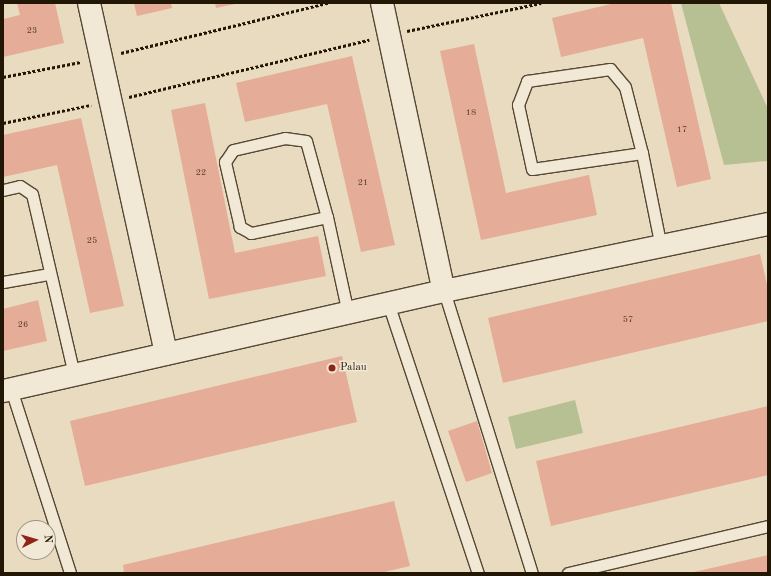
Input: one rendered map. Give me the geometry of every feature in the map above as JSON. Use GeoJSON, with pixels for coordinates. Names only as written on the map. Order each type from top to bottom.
{"type":"FeatureCollection","features":[{"type":"Feature","properties":{"kind":"street"},"geometry":{"type":"LineString","coordinates":[[89,3],[166,354]]}},
{"type":"Feature","properties":{"kind":"street"},"geometry":{"type":"LineString","coordinates":[[382,3],[444,291]]}},
{"type":"Feature","properties":{"kind":"street"},"geometry":{"type":"LineString","coordinates":[[7,390],[444,291],[768,224]]}},
{"type":"Feature","properties":{"kind":"lane"},"geometry":{"type":"LineString","coordinates":[[642,153],[532,169],[518,104],[527,81],[610,69],[625,87],[642,153],[661,247]]}},
{"type":"Feature","properties":{"kind":"lane"},"geometry":{"type":"LineString","coordinates":[[328,217],[251,233],[240,227],[225,162],[233,150],[285,138],[306,142],[328,217],[348,313]]}},
{"type":"Feature","properties":{"kind":"lane"},"geometry":{"type":"LineString","coordinates":[[3,190],[20,186],[32,194],[49,274],[74,375]]}},
{"type":"Feature","properties":{"kind":"lane"},"geometry":{"type":"LineString","coordinates":[[3,282],[49,274]]}},
{"type":"Feature","properties":{"kind":"lane"},"geometry":{"type":"LineString","coordinates":[[444,291],[532,573]]}},
{"type":"Feature","properties":{"kind":"lane"},"geometry":{"type":"LineString","coordinates":[[388,304],[478,573]]}},
{"type":"Feature","properties":{"kind":"lane"},"geometry":{"type":"LineString","coordinates":[[7,390],[70,573]]}},
{"type":"Feature","properties":{"kind":"lane"},"geometry":{"type":"LineString","coordinates":[[568,573],[768,526]]}},
{"type":"Feature","properties":{"kind":"path"},"geometry":{"type":"LineString","coordinates":[[3,77],[102,58],[328,3]]}},
{"type":"Feature","properties":{"kind":"path"},"geometry":{"type":"LineString","coordinates":[[3,123],[110,101],[389,35],[541,3]]}},
{"type":"Feature","properties":{"kind":"green space"},"geometry":{"type":"Polygon","coordinates":[[[681,3],[719,3],[768,109],[768,161],[724,165],[681,3]]]}},
{"type":"Feature","properties":{"kind":"green space"},"geometry":{"type":"Polygon","coordinates":[[[575,400],[583,433],[516,449],[508,417],[575,400]]]}},
{"type":"Feature","properties":{"kind":"building"},"geometry":{"type":"Polygon","coordinates":[[[17,3],[55,3],[64,43],[3,57],[3,19],[20,15],[17,3]]]}},
{"type":"Feature","properties":{"kind":"building"},"geometry":{"type":"Polygon","coordinates":[[[134,3],[171,3],[172,8],[137,16],[134,3]]]}},
{"type":"Feature","properties":{"kind":"building"},"geometry":{"type":"Polygon","coordinates":[[[215,3],[235,3],[235,4],[216,8],[215,3]]]}},
{"type":"Feature","properties":{"kind":"building"},"geometry":{"type":"Polygon","coordinates":[[[615,3],[671,3],[711,179],[677,187],[643,38],[561,57],[552,18],[615,3]]]}},
{"type":"Feature","properties":{"kind":"building"},"geometry":{"type":"Polygon","coordinates":[[[474,44],[506,193],[589,175],[597,215],[481,240],[440,51],[474,44]]]}},
{"type":"Feature","properties":{"kind":"building"},"geometry":{"type":"Polygon","coordinates":[[[352,56],[395,245],[361,252],[327,104],[245,122],[236,83],[352,56]]]}},
{"type":"Feature","properties":{"kind":"building"},"geometry":{"type":"Polygon","coordinates":[[[205,103],[235,253],[318,236],[326,276],[209,299],[171,110],[205,103]]]}},
{"type":"Feature","properties":{"kind":"building"},"geometry":{"type":"Polygon","coordinates":[[[81,118],[124,306],[90,313],[57,165],[3,177],[3,135],[81,118]]]}},
{"type":"Feature","properties":{"kind":"building"},"geometry":{"type":"Polygon","coordinates":[[[760,254],[768,289],[768,321],[503,383],[488,318],[760,254]]]}},
{"type":"Feature","properties":{"kind":"building"},"geometry":{"type":"Polygon","coordinates":[[[38,300],[47,341],[3,351],[3,309],[38,300]]]}},
{"type":"Feature","properties":{"kind":"building"},"geometry":{"type":"Polygon","coordinates":[[[342,356],[357,422],[85,486],[70,421],[342,356]]]}},
{"type":"Feature","properties":{"kind":"building"},"geometry":{"type":"Polygon","coordinates":[[[768,406],[768,475],[551,526],[536,461],[768,406]]]}},
{"type":"Feature","properties":{"kind":"building"},"geometry":{"type":"Polygon","coordinates":[[[477,421],[492,473],[466,482],[448,431],[477,421]]]}},
{"type":"Feature","properties":{"kind":"building"},"geometry":{"type":"Polygon","coordinates":[[[394,501],[410,566],[380,573],[124,573],[123,565],[394,501]]]}},
{"type":"Feature","properties":{"kind":"building"},"geometry":{"type":"Polygon","coordinates":[[[768,555],[768,573],[694,573],[694,572],[768,555]]]}},
{"type":"Feature","properties":{"kind":"place","name":"Palau"},"geometry":{"type":"Point","coordinates":[332,368]}}]}
